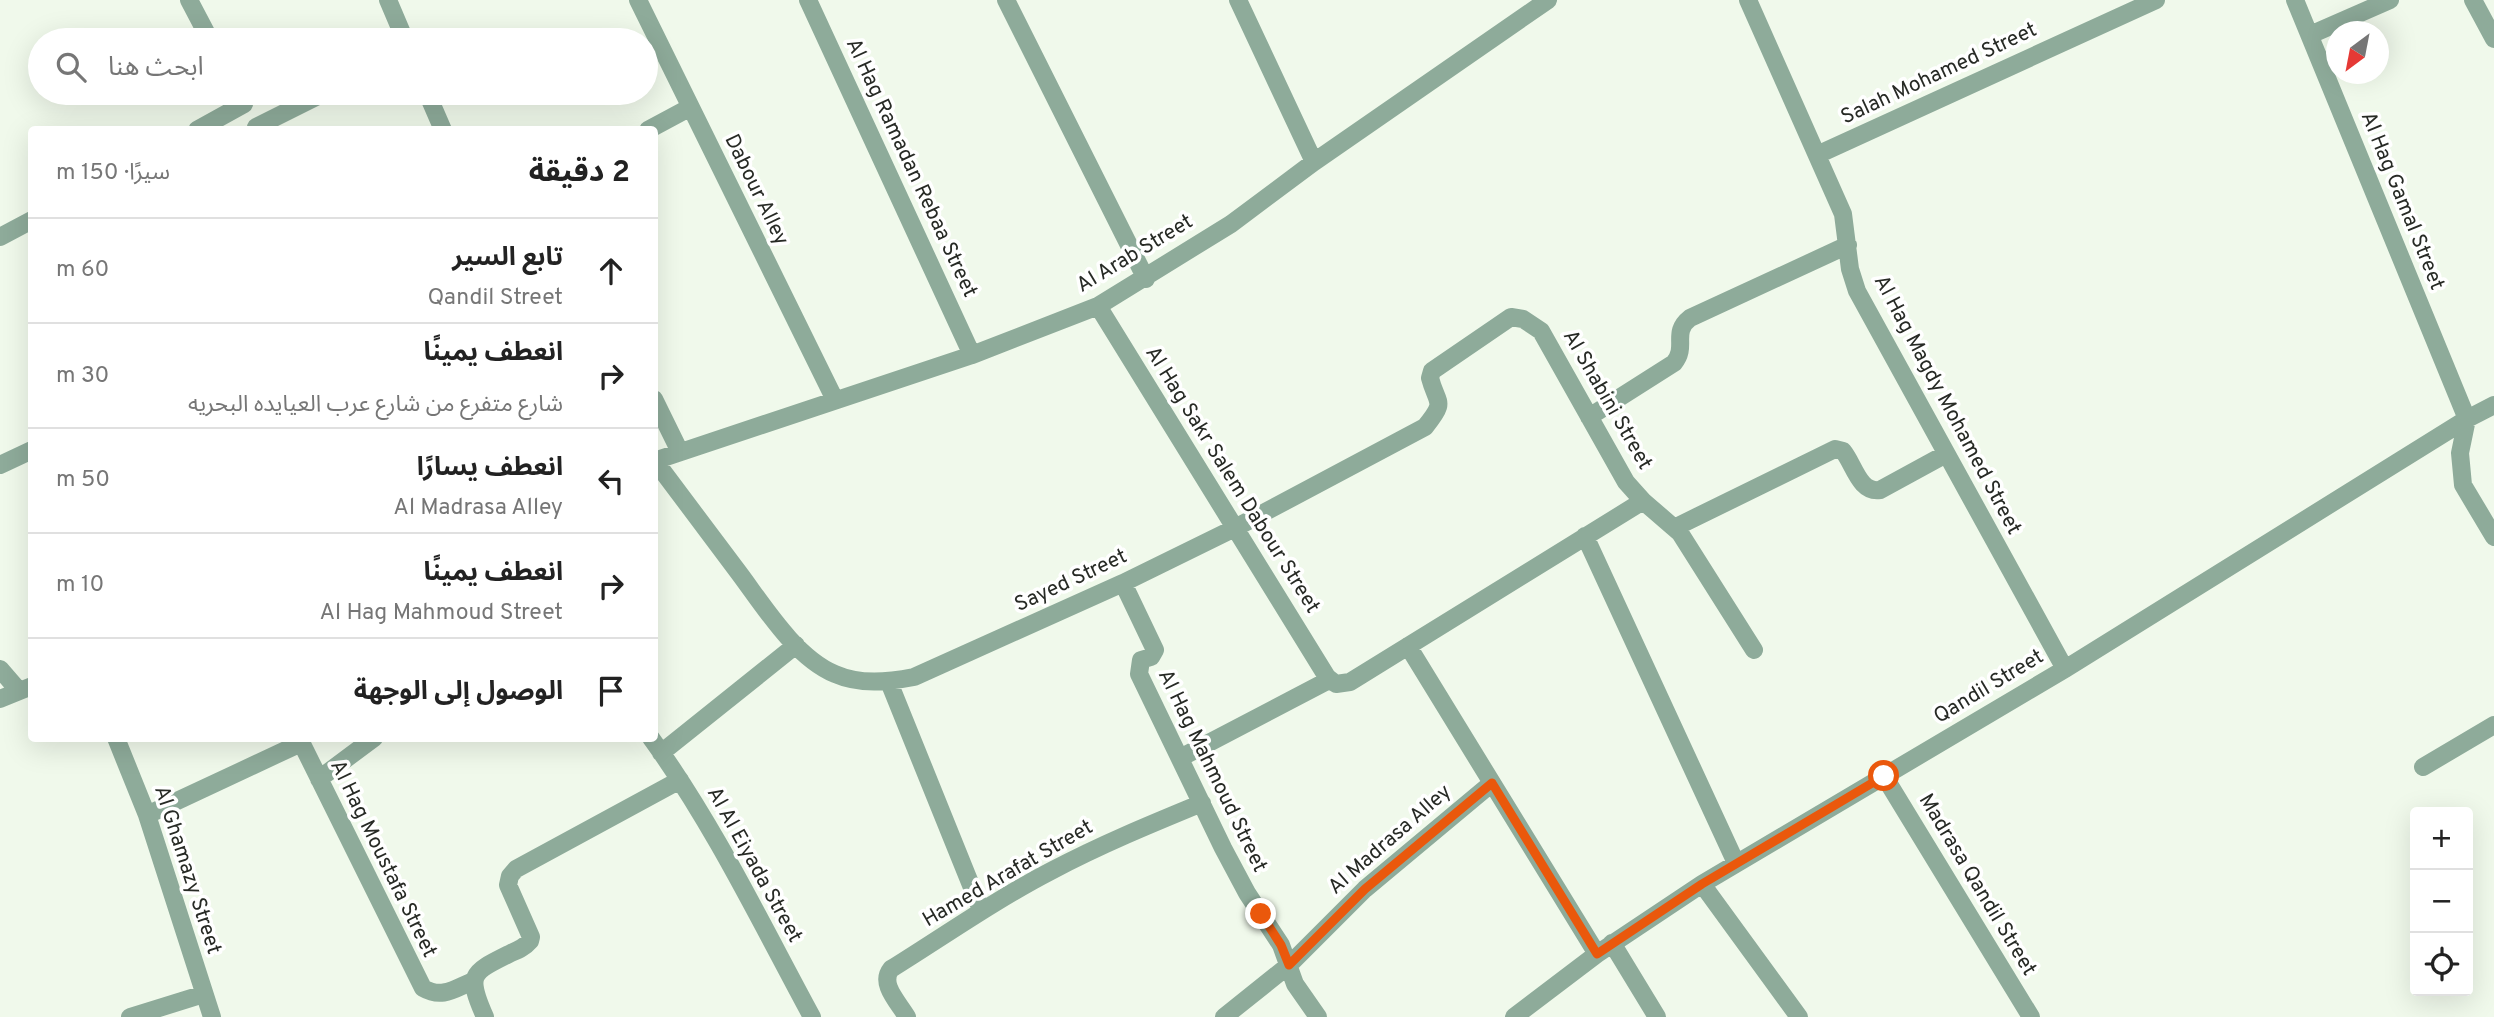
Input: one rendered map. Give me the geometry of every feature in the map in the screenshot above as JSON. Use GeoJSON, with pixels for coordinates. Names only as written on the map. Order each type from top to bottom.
{"type":"FeatureCollection","features":[{"type":"Feature","properties":{"kind":"street"},"geometry":{"type":"LineString","coordinates":[[189,0],[204,28]]}},
{"type":"Feature","properties":{"kind":"street"},"geometry":{"type":"LineString","coordinates":[[388,0],[400,28]]}},
{"type":"Feature","properties":{"kind":"street","name":"Dabour Alley"},"geometry":{"type":"LineString","coordinates":[[638,0],[651,28]]}},
{"type":"Feature","properties":{"kind":"street","name":"Al Hag Ramadan Rebaa Street"},"geometry":{"type":"LineString","coordinates":[[808,0],[972,355]]}},
{"type":"Feature","properties":{"kind":"street"},"geometry":{"type":"LineString","coordinates":[[1006,0],[1146,279]]}},
{"type":"Feature","properties":{"kind":"street"},"geometry":{"type":"LineString","coordinates":[[1238,0],[1314,162]]}},
{"type":"Feature","properties":{"kind":"street","name":"Al Arab Street"},"geometry":{"type":"LineString","coordinates":[[658,460],[972,355],[1098,306],[1146,279],[1231,224],[1314,162],[1548,0]]}},
{"type":"Feature","properties":{"kind":"street","name":"Al Hag Magdy Mohamed Street"},"geometry":{"type":"LineString","coordinates":[[1748,0],[1843,214],[1850,269],[1857,291],[2065,668]]}},
{"type":"Feature","properties":{"kind":"street","name":"Salah Mohamed Street"},"geometry":{"type":"LineString","coordinates":[[1817,155],[2156,0]]}},
{"type":"Feature","properties":{"kind":"street","name":"Al Hag Gamal Street"},"geometry":{"type":"LineString","coordinates":[[2295,0],[2468,419]]}},
{"type":"Feature","properties":{"kind":"street"},"geometry":{"type":"LineString","coordinates":[[2310,35],[2390,0]]}},
{"type":"Feature","properties":{"kind":"street"},"geometry":{"type":"LineString","coordinates":[[2473,0],[2494,38]]}},
{"type":"Feature","properties":{"kind":"street","name":"Dabour Alley"},"geometry":{"type":"LineString","coordinates":[[658,42],[835,400]]}},
{"type":"Feature","properties":{"kind":"street"},"geometry":{"type":"LineString","coordinates":[[202,126],[231,105]]}},
{"type":"Feature","properties":{"kind":"street"},"geometry":{"type":"LineString","coordinates":[[245,105],[256,126]]}},
{"type":"Feature","properties":{"kind":"street"},"geometry":{"type":"LineString","coordinates":[[261,126],[301,105]]}},
{"type":"Feature","properties":{"kind":"street"},"geometry":{"type":"LineString","coordinates":[[432,105],[441,126]]}},
{"type":"Feature","properties":{"kind":"street"},"geometry":{"type":"LineString","coordinates":[[656,126],[689,108]]}},
{"type":"Feature","properties":{"kind":"street"},"geometry":{"type":"LineString","coordinates":[[0,237],[28,222]]}},
{"type":"Feature","properties":{"kind":"street"},"geometry":{"type":"LineString","coordinates":[[1590,417],[1674,363],[1681,350],[1681,327],[1690,318],[1848,245]]}},
{"type":"Feature","properties":{"kind":"street","name":"Al Hag Sakr Salem Dabour Street"},"geometry":{"type":"LineString","coordinates":[[1098,306],[1328,678]]}},
{"type":"Feature","properties":{"kind":"street","name":"Al Shabini Street"},"geometry":{"type":"LineString","coordinates":[[1511,317],[1522,318],[1541,331],[1626,482],[1643,501],[1676,527],[1754,650]]}},
{"type":"Feature","properties":{"kind":"street","name":"Sayed Street"},"geometry":{"type":"LineString","coordinates":[[658,465],[779,627],[813,662],[834,674],[858,680],[889,682],[914,677],[1123,583],[1235,528],[1425,427],[1439,407],[1438,395],[1430,378],[1432,371],[1511,317]]}},
{"type":"Feature","properties":{"kind":"street","name":"Qandil Street"},"geometry":{"type":"LineString","coordinates":[[1514,1017],[1612,943],[1702,884],[2065,668],[2494,405]]}},
{"type":"Feature","properties":{"kind":"street"},"geometry":{"type":"LineString","coordinates":[[658,407],[680,452]]}},
{"type":"Feature","properties":{"kind":"street"},"geometry":{"type":"LineString","coordinates":[[2468,419],[2460,453],[2463,485],[2494,537]]}},
{"type":"Feature","properties":{"kind":"street"},"geometry":{"type":"LineString","coordinates":[[1676,527],[1835,449],[1843,451],[1864,485],[1874,491],[1946,454]]}},
{"type":"Feature","properties":{"kind":"street"},"geometry":{"type":"LineString","coordinates":[[0,465],[28,452]]}},
{"type":"Feature","properties":{"kind":"street"},"geometry":{"type":"LineString","coordinates":[[1180,758],[1328,678],[1336,684],[1350,682],[1643,501]]}},
{"type":"Feature","properties":{"kind":"street"},"geometry":{"type":"LineString","coordinates":[[1585,536],[1737,863]]}},
{"type":"Feature","properties":{"kind":"street","name":"Al Hag Mahmoud Street"},"geometry":{"type":"LineString","coordinates":[[1123,583],[1155,650],[1151,657],[1141,660],[1139,674],[1223,848],[1281,945],[1295,985],[1318,1017]]}},
{"type":"Feature","properties":{"kind":"street"},"geometry":{"type":"LineString","coordinates":[[656,746],[796,645]]}},
{"type":"Feature","properties":{"kind":"street"},"geometry":{"type":"LineString","coordinates":[[1408,646],[1597,954]]}},
{"type":"Feature","properties":{"kind":"street"},"geometry":{"type":"LineString","coordinates":[[0,669],[25,688],[0,699]]}},
{"type":"Feature","properties":{"kind":"street"},"geometry":{"type":"LineString","coordinates":[[889,682],[981,910]]}},
{"type":"Feature","properties":{"kind":"street"},"geometry":{"type":"LineString","coordinates":[[2423,767],[2494,726]]}},
{"type":"Feature","properties":{"kind":"street","name":"Al Ghamazy Street"},"geometry":{"type":"LineString","coordinates":[[118,742],[146,815],[212,1017]]}},
{"type":"Feature","properties":{"kind":"street"},"geometry":{"type":"LineString","coordinates":[[146,815],[298,742]]}},
{"type":"Feature","properties":{"kind":"street","name":"Al Hag Moustafa Street"},"geometry":{"type":"LineString","coordinates":[[300,742],[423,988],[433,994],[445,993],[473,981]]}},
{"type":"Feature","properties":{"kind":"street"},"geometry":{"type":"LineString","coordinates":[[319,779],[369,742]]}},
{"type":"Feature","properties":{"kind":"street","name":"Al Al Eiyada Street"},"geometry":{"type":"LineString","coordinates":[[656,746],[680,780],[812,1017]]}},
{"type":"Feature","properties":{"kind":"street","name":"Madrasa Qandil Street"},"geometry":{"type":"LineString","coordinates":[[1884,776],[2031,1017]]}},
{"type":"Feature","properties":{"kind":"street"},"geometry":{"type":"LineString","coordinates":[[485,1017],[474,993],[473,981],[478,970],[530,941],[531,937],[508,885],[510,876],[516,869],[680,780]]}},
{"type":"Feature","properties":{"kind":"street","name":"Al Madrasa Alley"},"geometry":{"type":"LineString","coordinates":[[1224,1017],[1289,965],[1365,889],[1492,783]]}},
{"type":"Feature","properties":{"kind":"street","name":"Hamed Arafat Street"},"geometry":{"type":"LineString","coordinates":[[907,1017],[887,986],[887,974],[891,969],[981,910],[1051,870],[1202,803]]}},
{"type":"Feature","properties":{"kind":"street"},"geometry":{"type":"LineString","coordinates":[[1702,884],[1798,1017]]}},
{"type":"Feature","properties":{"kind":"street"},"geometry":{"type":"LineString","coordinates":[[1612,943],[1657,1017]]}},
{"type":"Feature","properties":{"kind":"street"},"geometry":{"type":"LineString","coordinates":[[130,1017],[204,993]]}},
{"type":"Feature","properties":{"kind":"route"},"geometry":{"type":"LineString","coordinates":[[1261,914],[1281,945],[1289,965],[1365,889],[1492,783],[1597,954],[1702,884],[1884,776]]}}]}
